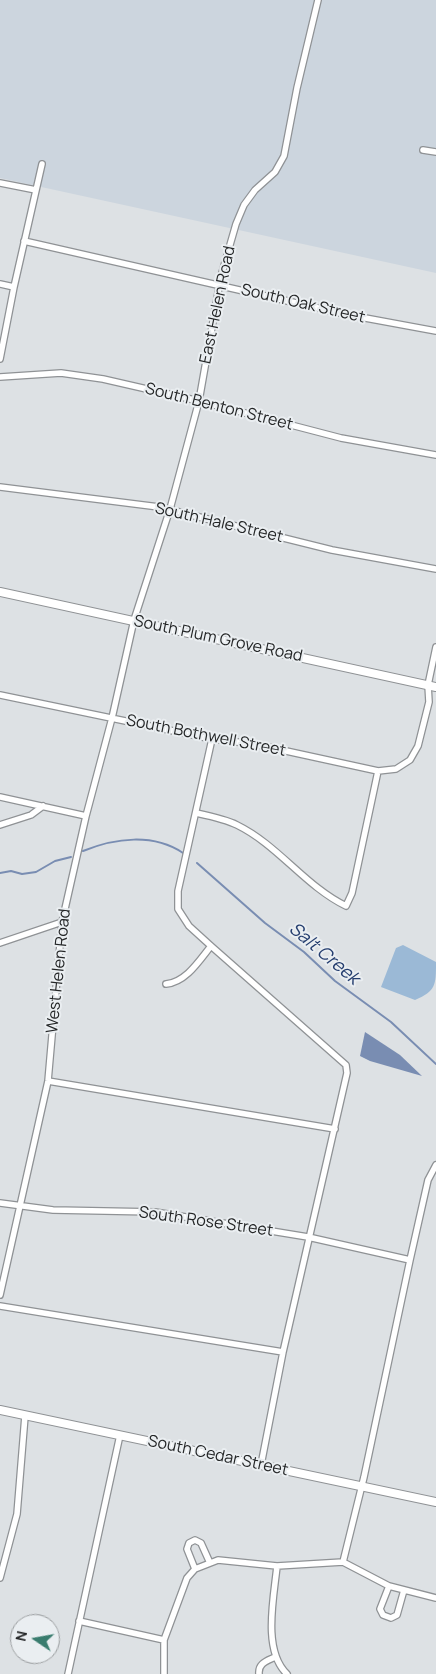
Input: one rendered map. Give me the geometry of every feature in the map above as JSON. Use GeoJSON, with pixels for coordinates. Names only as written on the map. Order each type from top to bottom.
{"type":"FeatureCollection","features":[{"type":"Feature","properties":{"kind":"street","name":"East Helen Road"},"geometry":{"type":"LineString","coordinates":[[134,620],[170,509],[200,400],[220,285],[236,224],[244,205],[255,190],[274,172],[284,156],[297,88],[318,0]]}},
{"type":"Feature","properties":{"kind":"street"},"geometry":{"type":"LineString","coordinates":[[423,150],[436,152]]}},
{"type":"Feature","properties":{"kind":"street"},"geometry":{"type":"LineString","coordinates":[[0,359],[42,164]]}},
{"type":"Feature","properties":{"kind":"street"},"geometry":{"type":"LineString","coordinates":[[0,183],[36,190]]}},
{"type":"Feature","properties":{"kind":"street","name":"South Oak Street"},"geometry":{"type":"LineString","coordinates":[[24,241],[349,315],[436,331]]}},
{"type":"Feature","properties":{"kind":"street"},"geometry":{"type":"LineString","coordinates":[[0,284],[14,287]]}},
{"type":"Feature","properties":{"kind":"street","name":"South Benton Street"},"geometry":{"type":"LineString","coordinates":[[0,377],[61,373],[103,379],[200,400],[312,431],[436,455]]}},
{"type":"Feature","properties":{"kind":"street","name":"South Hale Street"},"geometry":{"type":"LineString","coordinates":[[0,487],[170,509],[332,550],[436,568]]}},
{"type":"Feature","properties":{"kind":"street","name":"South Plum Grove Road"},"geometry":{"type":"LineString","coordinates":[[0,592],[432,686]]}},
{"type":"Feature","properties":{"kind":"street","name":"West Helen Road"},"geometry":{"type":"LineString","coordinates":[[0,1295],[48,1081],[62,922],[134,620]]}},
{"type":"Feature","properties":{"kind":"street"},"geometry":{"type":"LineString","coordinates":[[432,686],[436,647]]}},
{"type":"Feature","properties":{"kind":"street","name":"South Bothwell Street"},"geometry":{"type":"LineString","coordinates":[[0,695],[212,739],[254,744],[378,771],[396,769],[410,760],[418,746],[432,686]]}},
{"type":"Feature","properties":{"kind":"street"},"geometry":{"type":"LineString","coordinates":[[212,739],[178,891],[178,909],[189,926],[346,1064],[347,1073],[308,1238],[261,1464]]}},
{"type":"Feature","properties":{"kind":"street"},"geometry":{"type":"LineString","coordinates":[[196,813],[237,825],[258,837],[330,898],[346,906],[352,892],[378,771]]}},
{"type":"Feature","properties":{"kind":"street"},"geometry":{"type":"LineString","coordinates":[[0,797],[86,816]]}},
{"type":"Feature","properties":{"kind":"street"},"geometry":{"type":"LineString","coordinates":[[0,825],[31,815],[43,806]]}},
{"type":"Feature","properties":{"kind":"street"},"geometry":{"type":"LineString","coordinates":[[0,943],[62,922]]}},
{"type":"Feature","properties":{"kind":"street"},"geometry":{"type":"LineString","coordinates":[[166,984],[175,983],[190,971],[211,946]]}},
{"type":"Feature","properties":{"kind":"street"},"geometry":{"type":"LineString","coordinates":[[48,1081],[335,1129]]}},
{"type":"Feature","properties":{"kind":"street"},"geometry":{"type":"LineString","coordinates":[[343,1562],[362,1486],[428,1180],[436,1165]]}},
{"type":"Feature","properties":{"kind":"street","name":"South Rose Street"},"geometry":{"type":"LineString","coordinates":[[0,1203],[53,1210],[155,1212],[308,1238],[410,1260]]}},
{"type":"Feature","properties":{"kind":"street"},"geometry":{"type":"LineString","coordinates":[[0,1306],[283,1352]]}},
{"type":"Feature","properties":{"kind":"street","name":"South Cedar Street"},"geometry":{"type":"LineString","coordinates":[[0,1410],[436,1502]]}},
{"type":"Feature","properties":{"kind":"street"},"geometry":{"type":"LineString","coordinates":[[0,1578],[17,1514],[25,1416]]}},
{"type":"Feature","properties":{"kind":"street"},"geometry":{"type":"LineString","coordinates":[[68,1674],[120,1435]]}},
{"type":"Feature","properties":{"kind":"street"},"geometry":{"type":"LineString","coordinates":[[195,1569],[187,1549],[189,1543],[195,1540],[202,1543],[210,1563]]}},
{"type":"Feature","properties":{"kind":"street"},"geometry":{"type":"LineString","coordinates":[[164,1674],[164,1640],[187,1578],[195,1569],[218,1560],[277,1566],[343,1562],[389,1586],[436,1598]]}},
{"type":"Feature","properties":{"kind":"street"},"geometry":{"type":"LineString","coordinates":[[277,1566],[271,1634],[275,1657],[283,1673]]}},
{"type":"Feature","properties":{"kind":"street"},"geometry":{"type":"LineString","coordinates":[[389,1586],[380,1609],[382,1615],[391,1618],[397,1614],[404,1590]]}},
{"type":"Feature","properties":{"kind":"street"},"geometry":{"type":"LineString","coordinates":[[79,1621],[164,1640]]}},
{"type":"Feature","properties":{"kind":"street"},"geometry":{"type":"LineString","coordinates":[[259,1674],[262,1664],[275,1657]]}},
{"type":"Feature","properties":{"kind":"shaded area"},"geometry":{"type":"Polygon","coordinates":[[[0,0],[436,0],[436,273],[0,178],[0,0]]]}},
{"type":"Feature","properties":{"kind":"shaded area"},"geometry":{"type":"Polygon","coordinates":[[[403,945],[436,962],[435,982],[431,990],[415,1000],[381,987],[396,948],[403,945]]]}},
{"type":"Feature","properties":{"kind":"shaded area"},"geometry":{"type":"Polygon","coordinates":[[[365,1032],[400,1055],[422,1076],[370,1061],[360,1056],[365,1032]]]}},
{"type":"Feature","properties":{"kind":"waterway","name":"Salt Creek"},"geometry":{"type":"LineString","coordinates":[[83,851],[108,843],[147,840],[159,842],[183,853]]}},
{"type":"Feature","properties":{"kind":"waterway","name":"Salt Creek"},"geometry":{"type":"LineString","coordinates":[[0,873],[11,871],[22,874],[36,872],[55,861],[71,857]]}},
{"type":"Feature","properties":{"kind":"waterway","name":"Salt Creek"},"geometry":{"type":"LineString","coordinates":[[197,863],[265,923],[304,952],[335,981],[391,1022],[436,1064]]}}]}
